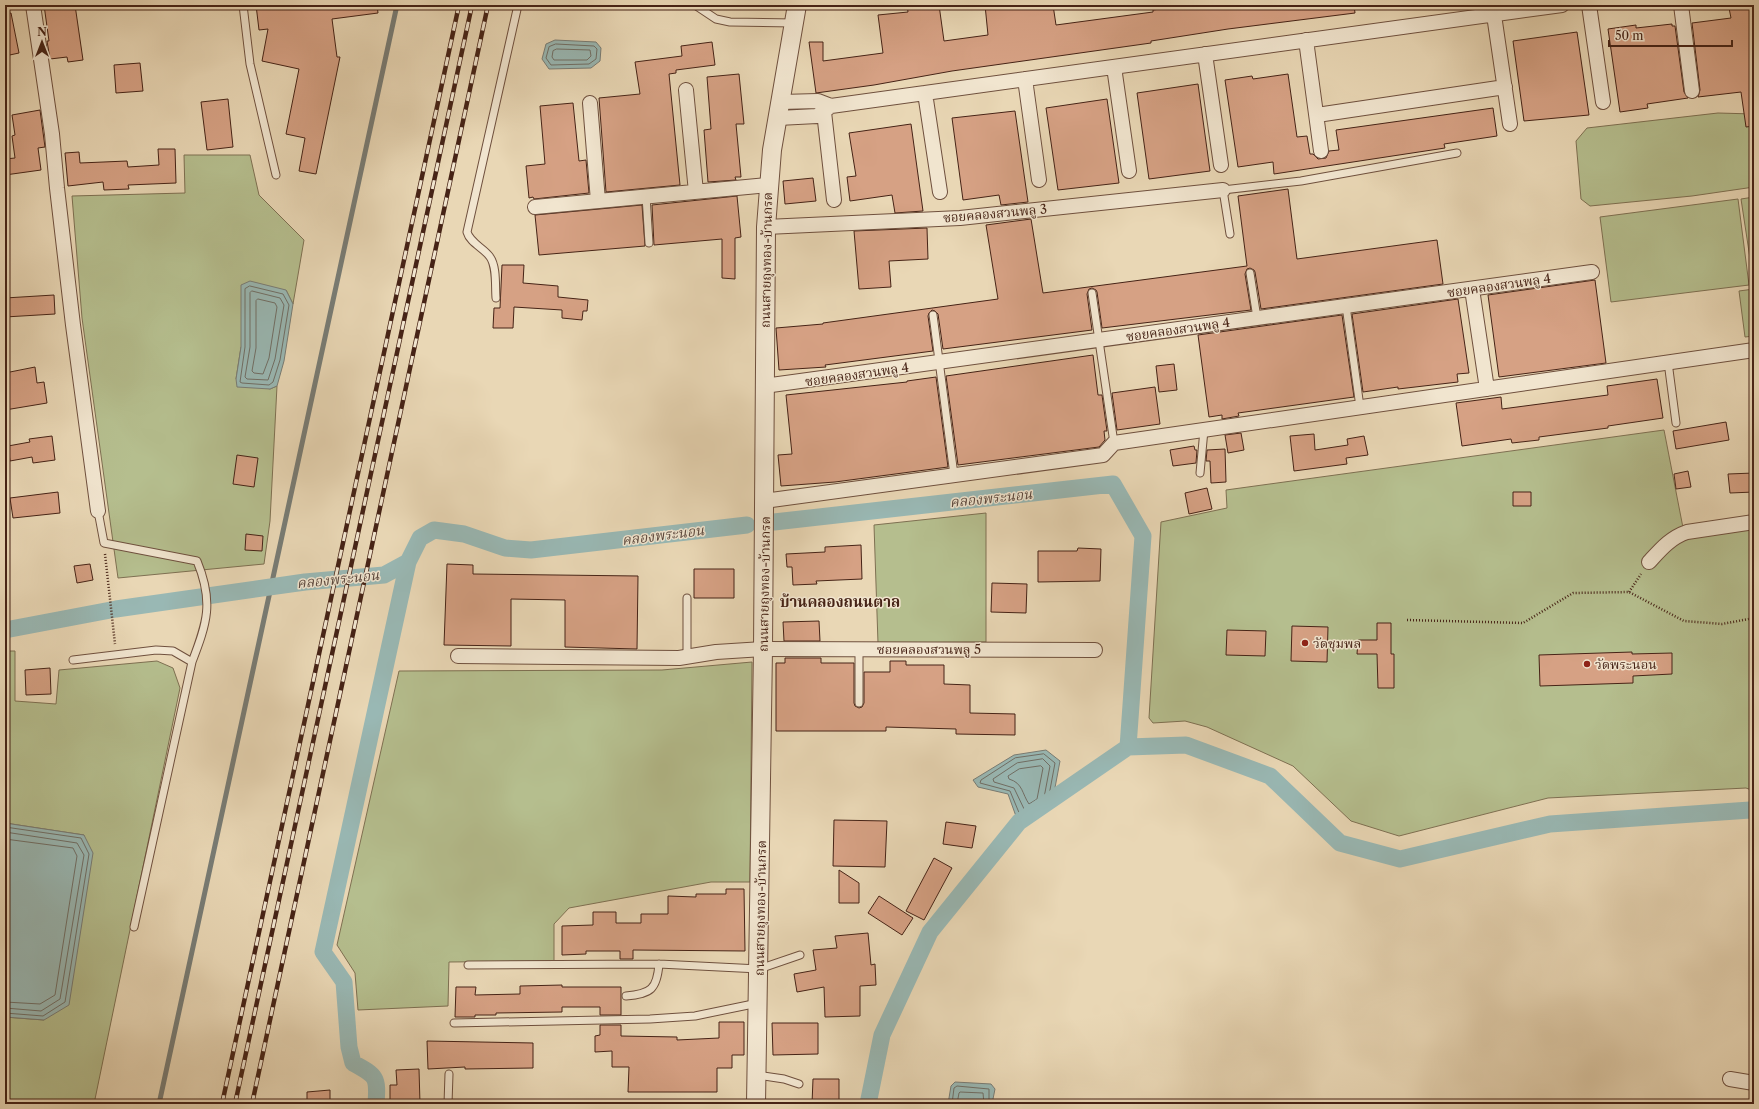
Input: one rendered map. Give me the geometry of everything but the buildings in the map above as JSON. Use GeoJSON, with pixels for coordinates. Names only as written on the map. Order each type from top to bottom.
{"type":"FeatureCollection","features":[{"type":"Feature","properties":{"kind":"street"},"geometry":{"type":"LineString","coordinates":[[33,5],[52,134],[73,325],[98,511]]}},
{"type":"Feature","properties":{"kind":"street"},"geometry":{"type":"LineString","coordinates":[[779,110],[821,109],[925,93],[1562,5]]}},
{"type":"Feature","properties":{"kind":"street"},"geometry":{"type":"LineString","coordinates":[[1589,5],[1603,102]]}},
{"type":"Feature","properties":{"kind":"street"},"geometry":{"type":"LineString","coordinates":[[1681,5],[1692,91]]}},
{"type":"Feature","properties":{"kind":"street","name":"ถนนสายถุงทอง-บ้านกรด"},"geometry":{"type":"LineString","coordinates":[[756,1104],[763,649],[766,227],[768,185],[779,110],[796,14]]}},
{"type":"Feature","properties":{"kind":"street"},"geometry":{"type":"LineString","coordinates":[[1494,15],[1510,124]]}},
{"type":"Feature","properties":{"kind":"street"},"geometry":{"type":"LineString","coordinates":[[1306,40],[1321,150]]}},
{"type":"Feature","properties":{"kind":"street"},"geometry":{"type":"LineString","coordinates":[[1205,54],[1221,165]]}},
{"type":"Feature","properties":{"kind":"street"},"geometry":{"type":"LineString","coordinates":[[1114,67],[1130,171]]}},
{"type":"Feature","properties":{"kind":"street"},"geometry":{"type":"LineString","coordinates":[[1025,79],[1039,180]]}},
{"type":"Feature","properties":{"kind":"street"},"geometry":{"type":"LineString","coordinates":[[1317,115],[1505,87]]}},
{"type":"Feature","properties":{"kind":"street"},"geometry":{"type":"LineString","coordinates":[[686,90],[696,192]]}},
{"type":"Feature","properties":{"kind":"street"},"geometry":{"type":"LineString","coordinates":[[925,93],[940,192]]}},
{"type":"Feature","properties":{"kind":"street"},"geometry":{"type":"LineString","coordinates":[[590,103],[598,201]]}},
{"type":"Feature","properties":{"kind":"street"},"geometry":{"type":"LineString","coordinates":[[821,109],[834,200]]}},
{"type":"Feature","properties":{"kind":"street"},"geometry":{"type":"LineString","coordinates":[[535,207],[768,185]]}},
{"type":"Feature","properties":{"kind":"street","name":"ซอยคลองสวนพลู 3"},"geometry":{"type":"LineString","coordinates":[[766,227],[960,218],[1223,190]]}},
{"type":"Feature","properties":{"kind":"street","name":"ซอยคลองสวนพลู 4"},"geometry":{"type":"LineString","coordinates":[[764,386],[1592,272]]}},
{"type":"Feature","properties":{"kind":"street"},"geometry":{"type":"LineString","coordinates":[[1472,289],[1487,389]]}},
{"type":"Feature","properties":{"kind":"street"},"geometry":{"type":"LineString","coordinates":[[764,500],[1104,455],[1114,443],[1754,350]]}},
{"type":"Feature","properties":{"kind":"street"},"geometry":{"type":"LineString","coordinates":[[1649,562],[1669,541],[1678,535],[1687,532],[1754,522]]}},
{"type":"Feature","properties":{"kind":"street","name":"ซอยคลองสวนพลู 5"},"geometry":{"type":"LineString","coordinates":[[458,656],[679,658],[763,649],[1095,650]]}},
{"type":"Feature","properties":{"kind":"street"},"geometry":{"type":"LineString","coordinates":[[1730,1078],[1754,1083]]}},
{"type":"Feature","properties":{"kind":"lane"},"geometry":{"type":"LineString","coordinates":[[243,5],[250,64],[276,175]]}},
{"type":"Feature","properties":{"kind":"lane"},"geometry":{"type":"LineString","coordinates":[[496,298],[493,263],[491,258],[485,250],[470,239],[467,232],[518,5]]}},
{"type":"Feature","properties":{"kind":"lane"},"geometry":{"type":"LineString","coordinates":[[695,5],[716,19],[730,22],[796,14]]}},
{"type":"Feature","properties":{"kind":"lane"},"geometry":{"type":"LineString","coordinates":[[1230,234],[1223,190],[1301,181],[1457,153]]}},
{"type":"Feature","properties":{"kind":"lane"},"geometry":{"type":"LineString","coordinates":[[646,196],[649,243]]}},
{"type":"Feature","properties":{"kind":"lane"},"geometry":{"type":"LineString","coordinates":[[1250,273],[1257,318]]}},
{"type":"Feature","properties":{"kind":"lane"},"geometry":{"type":"LineString","coordinates":[[1092,293],[1114,443]]}},
{"type":"Feature","properties":{"kind":"lane"},"geometry":{"type":"LineString","coordinates":[[1346,306],[1360,407]]}},
{"type":"Feature","properties":{"kind":"lane"},"geometry":{"type":"LineString","coordinates":[[933,315],[954,475]]}},
{"type":"Feature","properties":{"kind":"lane"},"geometry":{"type":"LineString","coordinates":[[1668,362],[1676,423]]}},
{"type":"Feature","properties":{"kind":"lane"},"geometry":{"type":"LineString","coordinates":[[1200,473],[1204,430]]}},
{"type":"Feature","properties":{"kind":"lane"},"geometry":{"type":"LineString","coordinates":[[98,511],[104,543],[197,561],[204,577],[208,608],[204,631],[192,662],[134,927]]}},
{"type":"Feature","properties":{"kind":"lane"},"geometry":{"type":"LineString","coordinates":[[687,598],[687,656]]}},
{"type":"Feature","properties":{"kind":"lane"},"geometry":{"type":"LineString","coordinates":[[859,649],[859,703]]}},
{"type":"Feature","properties":{"kind":"lane"},"geometry":{"type":"LineString","coordinates":[[73,660],[156,650],[173,651],[192,662]]}},
{"type":"Feature","properties":{"kind":"lane"},"geometry":{"type":"LineString","coordinates":[[468,965],[659,964],[758,969],[800,955]]}},
{"type":"Feature","properties":{"kind":"lane"},"geometry":{"type":"LineString","coordinates":[[626,996],[642,995],[652,990],[658,979],[659,964]]}},
{"type":"Feature","properties":{"kind":"lane"},"geometry":{"type":"LineString","coordinates":[[454,1023],[650,1019],[695,1016],[758,1003]]}},
{"type":"Feature","properties":{"kind":"lane"},"geometry":{"type":"LineString","coordinates":[[448,1104],[449,1074]]}},
{"type":"Feature","properties":{"kind":"lane"},"geometry":{"type":"LineString","coordinates":[[757,1075],[784,1079],[799,1084]]}},
{"type":"Feature","properties":{"kind":"lane"},"geometry":{"type":"LineString","coordinates":[[728,1104],[756,1104]]}},
{"type":"Feature","properties":{"kind":"path"},"geometry":{"type":"LineString","coordinates":[[104,543],[115,644]]}},
{"type":"Feature","properties":{"kind":"path"},"geometry":{"type":"LineString","coordinates":[[1629,592],[1649,562]]}},
{"type":"Feature","properties":{"kind":"path"},"geometry":{"type":"LineString","coordinates":[[1407,620],[1523,623],[1573,593],[1629,592],[1684,621],[1722,624],[1754,618]]}},
{"type":"Feature","properties":{"kind":"green space"},"geometry":{"type":"Polygon","coordinates":[[[1718,113],[1754,114],[1754,187],[1692,196],[1590,206],[1581,199],[1576,141],[1587,128],[1718,113]]]}},
{"type":"Feature","properties":{"kind":"green space"},"geometry":{"type":"Polygon","coordinates":[[[184,155],[250,155],[259,195],[304,240],[293,304],[286,290],[241,347],[236,379],[270,389],[277,386],[270,521],[264,564],[118,578],[82,318],[72,196],[185,193],[184,155]]]}},
{"type":"Feature","properties":{"kind":"green space"},"geometry":{"type":"Polygon","coordinates":[[[1754,197],[1754,278],[1753,278],[1741,199],[1754,197]]]}},
{"type":"Feature","properties":{"kind":"green space"},"geometry":{"type":"Polygon","coordinates":[[[1738,199],[1749,285],[1611,302],[1600,217],[1738,199]]]}},
{"type":"Feature","properties":{"kind":"green space"},"geometry":{"type":"Polygon","coordinates":[[[1754,289],[1754,336],[1745,337],[1739,291],[1754,289]]]}},
{"type":"Feature","properties":{"kind":"green space"},"geometry":{"type":"Polygon","coordinates":[[[1664,430],[1685,538],[1754,529],[1754,791],[1746,788],[1548,798],[1399,836],[1351,821],[1293,766],[1207,727],[1185,721],[1153,723],[1149,718],[1161,522],[1227,508],[1226,490],[1664,430]]]}},
{"type":"Feature","properties":{"kind":"green space"},"geometry":{"type":"Polygon","coordinates":[[[986,513],[986,642],[878,643],[874,525],[986,513]]]}},
{"type":"Feature","properties":{"kind":"green space"},"geometry":{"type":"Polygon","coordinates":[[[5,651],[15,651],[15,701],[56,704],[59,670],[157,661],[173,668],[180,688],[94,1104],[5,1104],[5,1017],[44,1020],[84,835],[5,823],[5,651]]]}},
{"type":"Feature","properties":{"kind":"green space"},"geometry":{"type":"Polygon","coordinates":[[[752,662],[750,882],[711,882],[569,908],[554,924],[554,961],[449,962],[448,1006],[358,1010],[355,973],[337,945],[399,671],[662,670],[752,662]]]}},
{"type":"Feature","properties":{"kind":"water"},"geometry":{"type":"Polygon","coordinates":[[[555,40],[596,42],[601,48],[600,61],[591,68],[549,69],[542,59],[546,44],[555,40]]]}},
{"type":"Feature","properties":{"kind":"water"},"geometry":{"type":"Polygon","coordinates":[[[250,281],[286,290],[293,304],[284,361],[277,386],[270,389],[237,387],[236,379],[241,347],[241,285],[250,281]]]}},
{"type":"Feature","properties":{"kind":"water"},"geometry":{"type":"Polygon","coordinates":[[[1046,750],[1060,761],[1051,809],[1027,823],[1017,819],[1008,794],[978,787],[973,780],[1014,755],[1046,750]]]}},
{"type":"Feature","properties":{"kind":"water"},"geometry":{"type":"Polygon","coordinates":[[[5,823],[84,835],[93,853],[69,1005],[44,1020],[5,1017],[5,823]]]}},
{"type":"Feature","properties":{"kind":"water"},"geometry":{"type":"Polygon","coordinates":[[[955,1082],[991,1084],[995,1089],[992,1104],[948,1104],[951,1086],[955,1082]]]}},
{"type":"Feature","properties":{"kind":"waterway"},"geometry":{"type":"LineString","coordinates":[[159,1104],[397,5]]}},
{"type":"Feature","properties":{"kind":"waterway","name":"คลองพระนอน"},"geometry":{"type":"LineString","coordinates":[[774,522],[1113,484],[1143,536],[1128,747]]}},
{"type":"Feature","properties":{"kind":"waterway","name":"คลองพระนอน"},"geometry":{"type":"LineString","coordinates":[[5,630],[116,609],[305,582],[384,575],[408,562],[420,538],[434,530],[464,534],[505,548],[531,550],[747,525]]}},
{"type":"Feature","properties":{"kind":"waterway"},"geometry":{"type":"LineString","coordinates":[[376,1104],[377,1088],[374,1078],[367,1071],[353,1063],[349,1047],[344,982],[323,952],[408,562]]}},
{"type":"Feature","properties":{"kind":"waterway"},"geometry":{"type":"LineString","coordinates":[[868,1104],[882,1035],[930,932],[1019,822],[1128,747],[1186,745],[1270,776],[1340,843],[1400,859],[1550,824],[1750,810],[1754,811]]}},
{"type":"Feature","properties":{"kind":"railway"},"geometry":{"type":"LineString","coordinates":[[222,1104],[459,5]]}},
{"type":"Feature","properties":{"kind":"railway"},"geometry":{"type":"LineString","coordinates":[[235,1104],[472,5]]}},
{"type":"Feature","properties":{"kind":"railway"},"geometry":{"type":"LineString","coordinates":[[252,1104],[488,5]]}},
{"type":"Feature","properties":{"kind":"place","name":"วัดชุมพล"},"geometry":{"type":"Point","coordinates":[1305,643]}},
{"type":"Feature","properties":{"kind":"place","name":"วัดพระนอน"},"geometry":{"type":"Point","coordinates":[1587,664]}},
{"type":"Feature","properties":{"kind":"district","name":"บ้านคลองถนนตาล"},"geometry":{"type":"Point","coordinates":[840,601]}}]}
